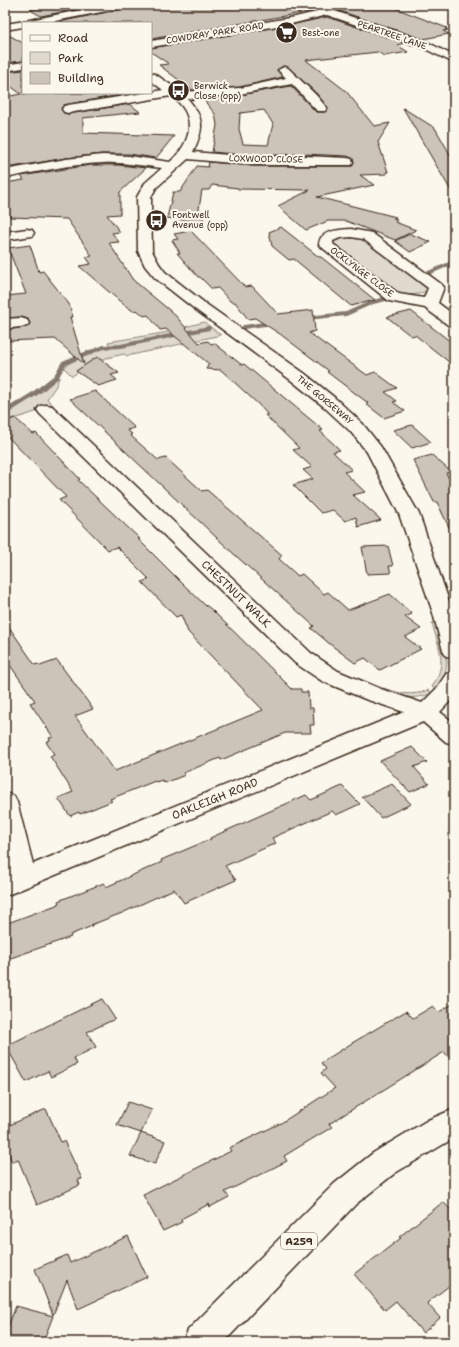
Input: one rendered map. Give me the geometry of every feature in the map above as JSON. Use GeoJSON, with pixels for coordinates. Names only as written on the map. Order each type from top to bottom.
{"type":"FeatureCollection","features":[{"type":"Feature","properties":{"kind":"main road"},"geometry":{"type":"LineString","coordinates":[[34,22],[122,5]]}},
{"type":"Feature","properties":{"kind":"main road","name":"PEARTREE LANE"},"geometry":{"type":"LineString","coordinates":[[306,5],[424,45],[454,60]]}},
{"type":"Feature","properties":{"kind":"main road","name":"COWDRAY PARK ROAD"},"geometry":{"type":"LineString","coordinates":[[152,44],[295,20],[327,12]]}},
{"type":"Feature","properties":{"kind":"main road"},"geometry":{"type":"LineString","coordinates":[[5,27],[22,24]]}},
{"type":"Feature","properties":{"kind":"main road"},"geometry":{"type":"LineString","coordinates":[[216,33],[230,42]]}},
{"type":"Feature","properties":{"kind":"main road"},"geometry":{"type":"LineString","coordinates":[[5,68],[22,65]]}},
{"type":"Feature","properties":{"kind":"main road"},"geometry":{"type":"LineString","coordinates":[[283,69],[318,105],[303,102]]}},
{"type":"Feature","properties":{"kind":"main road","name":"THE GORSEWAY"},"geometry":{"type":"LineString","coordinates":[[152,77],[177,94],[190,109],[196,123],[194,137],[185,155],[150,186],[144,197],[146,250],[152,266],[160,275],[329,402],[356,427],[375,451],[409,514],[443,613],[454,651]]}},
{"type":"Feature","properties":{"kind":"main road"},"geometry":{"type":"LineString","coordinates":[[68,109],[177,94],[240,91],[295,80]]}},
{"type":"Feature","properties":{"kind":"main road","name":"LOXWOOD CLOSE"},"geometry":{"type":"LineString","coordinates":[[185,155],[253,161],[304,160],[347,163]]}},
{"type":"Feature","properties":{"kind":"main road"},"geometry":{"type":"LineString","coordinates":[[5,174],[79,161],[103,159],[123,159],[172,166]]}},
{"type":"Feature","properties":{"kind":"main road"},"geometry":{"type":"LineString","coordinates":[[5,236],[27,233]]}},
{"type":"Feature","properties":{"kind":"main road","name":"OCKLYNGE CLOSE"},"geometry":{"type":"LineString","coordinates":[[430,304],[436,287],[367,236],[351,233],[338,234],[326,239],[326,244],[394,298],[430,304],[454,322]]}},
{"type":"Feature","properties":{"kind":"main road"},"geometry":{"type":"LineString","coordinates":[[5,324],[21,323]]}},
{"type":"Feature","properties":{"kind":"main road","name":"CHESTNUT WALK"},"geometry":{"type":"LineString","coordinates":[[46,410],[303,658],[330,676],[373,694],[426,712],[454,736]]}},
{"type":"Feature","properties":{"kind":"main road"},"geometry":{"type":"LineString","coordinates":[[426,712],[445,693],[454,679]]}},
{"type":"Feature","properties":{"kind":"main road","name":"OAKLEIGH ROAD"},"geometry":{"type":"LineString","coordinates":[[14,882],[426,712]]}},
{"type":"Feature","properties":{"kind":"main road"},"geometry":{"type":"LineString","coordinates":[[5,802],[14,882]]}},
{"type":"Feature","properties":{"kind":"main road","name":"A259"},"geometry":{"type":"LineString","coordinates":[[200,1342],[345,1194],[384,1162],[454,1123]]}},
{"type":"Feature","properties":{"kind":"green space"},"geometry":{"type":"Polygon","coordinates":[[[340,236],[362,237],[432,287],[430,290],[418,294],[397,296],[330,244],[331,240],[340,236]]]}},
{"type":"Feature","properties":{"kind":"green space"},"geometry":{"type":"Polygon","coordinates":[[[204,322],[221,335],[127,356],[124,354],[102,359],[72,376],[64,368],[67,364],[78,358],[110,347],[108,342],[163,333],[204,322]]]}},
{"type":"Feature","properties":{"kind":"green space"},"geometry":{"type":"Polygon","coordinates":[[[59,376],[56,386],[47,399],[54,406],[17,418],[5,419],[5,415],[43,391],[59,376]]]}},
{"type":"Feature","properties":{"kind":"green space"},"geometry":{"type":"Polygon","coordinates":[[[432,623],[437,623],[447,662],[445,676],[436,689],[432,687],[440,670],[441,656],[432,623]]]}},
{"type":"Feature","properties":{"kind":"green space"},"geometry":{"type":"Polygon","coordinates":[[[383,688],[405,694],[428,690],[432,693],[419,697],[406,697],[381,691],[383,688]]]}},
{"type":"Feature","properties":{"kind":"building"},"geometry":{"type":"Polygon","coordinates":[[[57,5],[98,5],[41,16],[30,10],[57,5]]]}},
{"type":"Feature","properties":{"kind":"building"},"geometry":{"type":"Polygon","coordinates":[[[128,5],[307,5],[307,8],[313,11],[152,39],[152,22],[59,22],[122,9],[128,5]]]}},
{"type":"Feature","properties":{"kind":"building"},"geometry":{"type":"Polygon","coordinates":[[[322,5],[387,5],[447,28],[445,29],[448,30],[443,31],[449,34],[423,39],[322,5]]]}},
{"type":"Feature","properties":{"kind":"building"},"geometry":{"type":"Polygon","coordinates":[[[327,17],[405,43],[397,45],[408,52],[384,56],[378,52],[306,60],[346,91],[374,126],[390,123],[378,142],[388,172],[386,172],[387,174],[360,175],[374,185],[317,197],[396,217],[393,219],[397,220],[395,222],[416,230],[395,240],[346,221],[328,221],[306,230],[278,206],[310,190],[238,189],[212,185],[209,190],[202,190],[199,209],[205,223],[167,218],[173,192],[180,192],[197,166],[208,167],[209,162],[253,166],[352,166],[354,162],[352,158],[347,156],[304,154],[253,156],[212,152],[217,125],[215,114],[203,99],[240,95],[291,86],[316,112],[325,112],[328,108],[317,94],[288,67],[283,66],[277,70],[283,77],[240,87],[192,90],[159,65],[169,64],[152,53],[152,48],[295,24],[327,17]],[[264,110],[240,113],[239,129],[243,144],[268,145],[273,124],[264,110]]]}},
{"type":"Feature","properties":{"kind":"building"},"geometry":{"type":"Polygon","coordinates":[[[5,33],[22,42],[22,61],[5,63],[5,33]]]}},
{"type":"Feature","properties":{"kind":"building"},"geometry":{"type":"Polygon","coordinates":[[[22,70],[22,94],[120,95],[64,105],[61,108],[64,113],[68,114],[130,104],[140,112],[83,118],[83,133],[174,136],[156,158],[129,154],[102,154],[12,167],[5,160],[5,97],[21,94],[5,82],[5,72],[22,70]]]}},
{"type":"Feature","properties":{"kind":"building"},"geometry":{"type":"Polygon","coordinates":[[[403,108],[435,128],[454,162],[454,196],[403,108]]]}},
{"type":"Feature","properties":{"kind":"building"},"geometry":{"type":"Polygon","coordinates":[[[91,165],[118,165],[146,168],[120,192],[120,214],[107,215],[120,232],[112,233],[119,242],[109,243],[133,280],[174,314],[199,343],[208,341],[211,344],[214,343],[242,365],[244,364],[323,430],[320,431],[340,450],[333,452],[352,470],[344,472],[365,492],[353,495],[381,520],[358,527],[356,517],[345,521],[333,510],[321,513],[293,485],[313,479],[303,470],[312,467],[293,450],[299,448],[265,415],[268,415],[259,405],[221,370],[206,369],[209,364],[166,329],[160,330],[148,315],[144,316],[137,310],[133,311],[123,304],[79,266],[91,264],[86,257],[92,256],[67,219],[10,217],[5,209],[5,183],[24,180],[21,176],[91,165]]]}},
{"type":"Feature","properties":{"kind":"building"},"geometry":{"type":"Polygon","coordinates":[[[281,227],[375,300],[351,306],[294,259],[289,260],[272,246],[269,232],[281,227]]]}},
{"type":"Feature","properties":{"kind":"building"},"geometry":{"type":"Polygon","coordinates":[[[191,231],[245,287],[252,286],[278,314],[313,310],[315,331],[309,333],[367,375],[375,372],[397,388],[385,392],[397,401],[393,402],[405,411],[384,418],[366,404],[368,403],[327,372],[329,371],[280,334],[255,318],[248,319],[235,302],[231,302],[218,288],[212,289],[200,277],[198,277],[177,253],[180,253],[172,240],[178,239],[174,234],[191,231]]]}},
{"type":"Feature","properties":{"kind":"building"},"geometry":{"type":"Polygon","coordinates":[[[410,234],[431,242],[410,252],[395,241],[410,234]]]}},
{"type":"Feature","properties":{"kind":"building"},"geometry":{"type":"Polygon","coordinates":[[[30,245],[39,272],[43,271],[69,304],[73,317],[70,317],[84,364],[55,339],[5,341],[5,330],[27,327],[30,324],[28,319],[21,317],[5,318],[5,296],[26,294],[8,248],[30,245]]]}},
{"type":"Feature","properties":{"kind":"building"},"geometry":{"type":"Polygon","coordinates":[[[411,311],[451,342],[450,343],[454,346],[454,366],[415,335],[411,336],[387,317],[411,311]]]}},
{"type":"Feature","properties":{"kind":"building"},"geometry":{"type":"Polygon","coordinates":[[[97,357],[119,373],[111,375],[117,380],[98,386],[76,371],[97,357]]]}},
{"type":"Feature","properties":{"kind":"building"},"geometry":{"type":"Polygon","coordinates":[[[95,391],[135,428],[127,430],[132,434],[130,435],[158,460],[166,458],[202,491],[207,490],[282,555],[279,559],[298,576],[302,574],[324,594],[328,592],[348,610],[390,594],[412,614],[405,617],[421,629],[405,637],[421,649],[380,670],[365,658],[355,663],[331,645],[311,628],[314,626],[235,555],[70,399],[95,391]]]}},
{"type":"Feature","properties":{"kind":"building"},"geometry":{"type":"Polygon","coordinates":[[[15,418],[33,434],[36,433],[80,479],[78,480],[292,689],[301,689],[301,692],[308,692],[309,708],[313,708],[314,725],[310,725],[311,733],[285,733],[221,760],[220,758],[183,773],[185,775],[165,783],[162,780],[155,781],[110,799],[112,801],[80,814],[79,812],[70,816],[58,798],[73,792],[50,756],[54,754],[46,742],[50,740],[49,738],[53,737],[30,703],[35,701],[5,658],[5,621],[35,665],[38,664],[40,666],[57,660],[93,709],[75,716],[115,771],[263,710],[188,632],[181,615],[176,617],[142,582],[149,579],[117,547],[108,550],[59,500],[66,497],[5,434],[5,422],[15,418]]]}},
{"type":"Feature","properties":{"kind":"building"},"geometry":{"type":"Polygon","coordinates":[[[412,425],[431,442],[412,448],[393,430],[412,425]]]}},
{"type":"Feature","properties":{"kind":"building"},"geometry":{"type":"Polygon","coordinates":[[[432,455],[451,472],[446,473],[454,488],[454,538],[437,502],[434,502],[413,460],[432,455]]]}},
{"type":"Feature","properties":{"kind":"building"},"geometry":{"type":"Polygon","coordinates":[[[388,546],[393,566],[389,566],[391,573],[367,574],[362,547],[388,546]]]}},
{"type":"Feature","properties":{"kind":"building"},"geometry":{"type":"Polygon","coordinates":[[[412,747],[427,762],[414,767],[429,784],[410,792],[380,761],[412,747]]]}},
{"type":"Feature","properties":{"kind":"building"},"geometry":{"type":"Polygon","coordinates":[[[392,784],[411,804],[381,818],[362,797],[392,784]]]}},
{"type":"Feature","properties":{"kind":"building"},"geometry":{"type":"Polygon","coordinates":[[[342,786],[360,804],[336,815],[332,811],[272,838],[276,843],[225,866],[236,880],[184,903],[174,889],[122,913],[91,925],[92,926],[70,935],[71,937],[5,960],[5,924],[59,904],[58,901],[104,883],[106,887],[162,862],[161,860],[211,839],[210,838],[306,795],[311,800],[342,786]]]}},
{"type":"Feature","properties":{"kind":"building"},"geometry":{"type":"Polygon","coordinates":[[[102,999],[115,1019],[87,1032],[96,1047],[74,1058],[77,1064],[51,1077],[48,1071],[26,1082],[6,1046],[102,999]]]}},
{"type":"Feature","properties":{"kind":"building"},"geometry":{"type":"Polygon","coordinates":[[[454,1003],[454,1063],[444,1052],[329,1124],[332,1127],[284,1156],[287,1161],[225,1192],[229,1197],[210,1207],[209,1204],[181,1219],[182,1222],[163,1231],[143,1195],[231,1151],[229,1148],[281,1123],[335,1088],[321,1073],[326,1069],[321,1063],[352,1043],[406,1011],[413,1018],[433,1006],[439,1012],[454,1003]]]}},
{"type":"Feature","properties":{"kind":"building"},"geometry":{"type":"Polygon","coordinates":[[[128,1102],[152,1110],[141,1133],[117,1125],[128,1102]]]}},
{"type":"Feature","properties":{"kind":"building"},"geometry":{"type":"Polygon","coordinates":[[[46,1109],[61,1142],[64,1141],[82,1179],[78,1180],[80,1185],[37,1205],[18,1159],[12,1162],[5,1145],[5,1127],[46,1109]]]}},
{"type":"Feature","properties":{"kind":"building"},"geometry":{"type":"Polygon","coordinates":[[[141,1133],[165,1141],[155,1164],[130,1156],[141,1133]]]}},
{"type":"Feature","properties":{"kind":"building"},"geometry":{"type":"Polygon","coordinates":[[[443,1202],[454,1213],[454,1282],[427,1303],[440,1318],[423,1333],[396,1301],[385,1310],[354,1274],[401,1238],[399,1237],[443,1202]]]}},
{"type":"Feature","properties":{"kind":"building"},"geometry":{"type":"Polygon","coordinates":[[[128,1236],[147,1277],[78,1309],[67,1280],[53,1315],[35,1269],[67,1255],[70,1263],[128,1236]]]}},
{"type":"Feature","properties":{"kind":"building"},"geometry":{"type":"Polygon","coordinates":[[[16,1306],[53,1316],[43,1342],[5,1342],[5,1334],[16,1306]]]}},
{"type":"Feature","properties":{"kind":"waterway"},"geometry":{"type":"LineString","coordinates":[[426,274],[454,262]]}},
{"type":"Feature","properties":{"kind":"waterway"},"geometry":{"type":"LineString","coordinates":[[307,318],[346,314],[373,302],[386,299]]}},
{"type":"Feature","properties":{"kind":"waterway"},"geometry":{"type":"LineString","coordinates":[[244,327],[272,323]]}},
{"type":"Feature","properties":{"kind":"waterway"},"geometry":{"type":"LineString","coordinates":[[88,353],[104,347],[121,346],[209,328]]}},
{"type":"Feature","properties":{"kind":"waterway"},"geometry":{"type":"LineString","coordinates":[[5,412],[34,394],[56,377],[64,363],[91,352]]}},
{"type":"Feature","properties":{"kind":"place","name":"Best-one"},"geometry":{"type":"Point","coordinates":[287,33]}},
{"type":"Feature","properties":{"kind":"place","name":"Berwick Close (opp)"},"geometry":{"type":"Point","coordinates":[179,91]}},
{"type":"Feature","properties":{"kind":"place","name":"Fontwell Avenue (opp)"},"geometry":{"type":"Point","coordinates":[156,220]}}]}
